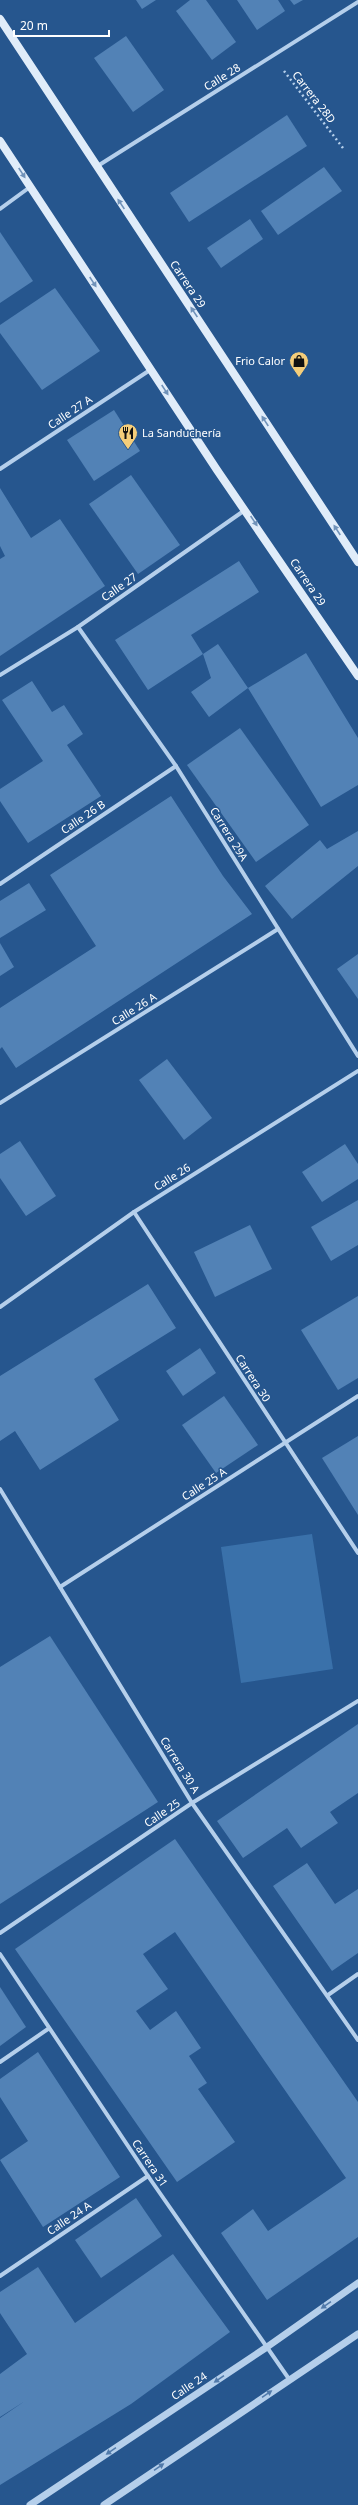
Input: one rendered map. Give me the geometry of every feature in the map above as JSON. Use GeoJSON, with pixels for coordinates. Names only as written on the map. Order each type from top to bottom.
{"type":"FeatureCollection","features":[{"type":"Feature","properties":{"kind":"main road","name":"Carrera 29"},"geometry":{"type":"LineString","coordinates":[[0,19],[96,167],[358,562]]}},
{"type":"Feature","properties":{"kind":"main road","name":"Carrera 29"},"geometry":{"type":"LineString","coordinates":[[0,141],[151,369],[358,676]]}},
{"type":"Feature","properties":{"kind":"street","name":"Calle 28"},"geometry":{"type":"LineString","coordinates":[[96,167],[358,2]]}},
{"type":"Feature","properties":{"kind":"street"},"geometry":{"type":"LineString","coordinates":[[0,209],[30,187]]}},
{"type":"Feature","properties":{"kind":"street","name":"Calle 27 A"},"geometry":{"type":"LineString","coordinates":[[0,469],[151,369]]}},
{"type":"Feature","properties":{"kind":"street","name":"Calle 27"},"geometry":{"type":"LineString","coordinates":[[0,674],[78,627],[246,509]]}},
{"type":"Feature","properties":{"kind":"street","name":"Carrera 29A"},"geometry":{"type":"LineString","coordinates":[[78,627],[176,766],[358,1056]]}},
{"type":"Feature","properties":{"kind":"street","name":"Calle 26 B"},"geometry":{"type":"LineString","coordinates":[[0,884],[176,766]]}},
{"type":"Feature","properties":{"kind":"street","name":"Calle 26 A"},"geometry":{"type":"LineString","coordinates":[[0,1103],[278,929]]}},
{"type":"Feature","properties":{"kind":"street","name":"Calle 26"},"geometry":{"type":"LineString","coordinates":[[0,1307],[134,1212],[358,1071]]}},
{"type":"Feature","properties":{"kind":"street","name":"Carrera 30"},"geometry":{"type":"LineString","coordinates":[[134,1212],[358,1553]]}},
{"type":"Feature","properties":{"kind":"street","name":"Calle 25 A"},"geometry":{"type":"LineString","coordinates":[[60,1587],[358,1396]]}},
{"type":"Feature","properties":{"kind":"street","name":"Carrera 30 A"},"geometry":{"type":"LineString","coordinates":[[0,1489],[192,1803],[328,1995],[358,2040]]}},
{"type":"Feature","properties":{"kind":"street","name":"Calle 25"},"geometry":{"type":"LineString","coordinates":[[0,1934],[192,1803],[358,1701]]}},
{"type":"Feature","properties":{"kind":"street","name":"Carrera 31"},"geometry":{"type":"LineString","coordinates":[[0,1954],[48,2029],[148,2176],[290,2379]]}},
{"type":"Feature","properties":{"kind":"street"},"geometry":{"type":"LineString","coordinates":[[328,1995],[358,1974]]}},
{"type":"Feature","properties":{"kind":"street"},"geometry":{"type":"LineString","coordinates":[[0,2062],[48,2029]]}},
{"type":"Feature","properties":{"kind":"street","name":"Calle 24 A"},"geometry":{"type":"LineString","coordinates":[[0,2276],[148,2176]]}},
{"type":"Feature","properties":{"kind":"street","name":"Calle 24"},"geometry":{"type":"LineString","coordinates":[[30,2505],[267,2347],[358,2283]]}},
{"type":"Feature","properties":{"kind":"street"},"geometry":{"type":"LineString","coordinates":[[104,2505],[358,2334]]}},
{"type":"Feature","properties":{"kind":"path","name":"Carrera 28D"},"geometry":{"type":"LineString","coordinates":[[272,56],[344,148]]}},
{"type":"Feature","properties":{"kind":"shaded area"},"geometry":{"type":"Polygon","coordinates":[[[312,1534],[333,1669],[241,1683],[221,1547],[312,1534]]]}},
{"type":"Feature","properties":{"kind":"building"},"geometry":{"type":"Polygon","coordinates":[[[136,0],[156,0],[142,9],[136,0]]]}},
{"type":"Feature","properties":{"kind":"building"},"geometry":{"type":"Polygon","coordinates":[[[190,0],[206,0],[236,42],[212,60],[176,11],[190,0]]]}},
{"type":"Feature","properties":{"kind":"building"},"geometry":{"type":"Polygon","coordinates":[[[237,0],[278,0],[285,11],[257,30],[237,0]]]}},
{"type":"Feature","properties":{"kind":"building"},"geometry":{"type":"Polygon","coordinates":[[[290,0],[303,0],[294,5],[290,0]]]}},
{"type":"Feature","properties":{"kind":"building"},"geometry":{"type":"Polygon","coordinates":[[[126,36],[164,90],[133,112],[94,58],[126,36]]]}},
{"type":"Feature","properties":{"kind":"building"},"geometry":{"type":"Polygon","coordinates":[[[287,115],[307,146],[189,222],[170,193],[287,115]]]}},
{"type":"Feature","properties":{"kind":"building"},"geometry":{"type":"Polygon","coordinates":[[[324,167],[342,191],[278,235],[261,211],[324,167]]]}},
{"type":"Feature","properties":{"kind":"building"},"geometry":{"type":"Polygon","coordinates":[[[250,219],[263,239],[221,268],[207,248],[250,219]]]}},
{"type":"Feature","properties":{"kind":"building"},"geometry":{"type":"Polygon","coordinates":[[[0,232],[33,281],[0,303],[0,232]]]}},
{"type":"Feature","properties":{"kind":"building"},"geometry":{"type":"Polygon","coordinates":[[[55,288],[100,351],[42,390],[0,333],[0,325],[55,288]]]}},
{"type":"Feature","properties":{"kind":"building"},"geometry":{"type":"Polygon","coordinates":[[[114,410],[140,451],[94,481],[67,440],[114,410]]]}},
{"type":"Feature","properties":{"kind":"building"},"geometry":{"type":"Polygon","coordinates":[[[131,475],[180,545],[138,574],[89,504],[131,475]]]}},
{"type":"Feature","properties":{"kind":"building"},"geometry":{"type":"Polygon","coordinates":[[[0,488],[31,538],[60,519],[105,586],[0,656],[0,559],[5,556],[0,546],[0,488]]]}},
{"type":"Feature","properties":{"kind":"building"},"geometry":{"type":"Polygon","coordinates":[[[239,561],[259,592],[191,635],[203,654],[148,690],[115,640],[239,561]]]}},
{"type":"Feature","properties":{"kind":"building"},"geometry":{"type":"Polygon","coordinates":[[[218,644],[248,688],[209,717],[191,692],[211,678],[203,654],[218,644]]]}},
{"type":"Feature","properties":{"kind":"building"},"geometry":{"type":"Polygon","coordinates":[[[306,653],[358,738],[358,785],[321,807],[248,688],[306,653]]]}},
{"type":"Feature","properties":{"kind":"building"},"geometry":{"type":"Polygon","coordinates":[[[32,681],[52,712],[64,705],[83,734],[67,745],[101,796],[28,843],[0,801],[0,789],[43,761],[2,700],[32,681]]]}},
{"type":"Feature","properties":{"kind":"building"},"geometry":{"type":"Polygon","coordinates":[[[240,728],[309,825],[256,862],[187,765],[240,728]]]}},
{"type":"Feature","properties":{"kind":"building"},"geometry":{"type":"Polygon","coordinates":[[[171,796],[223,876],[252,914],[16,1068],[2,1047],[0,1049],[0,1008],[96,946],[50,875],[171,796]]]}},
{"type":"Feature","properties":{"kind":"building"},"geometry":{"type":"Polygon","coordinates":[[[358,831],[358,866],[292,919],[265,886],[320,840],[327,849],[358,831]]]}},
{"type":"Feature","properties":{"kind":"building"},"geometry":{"type":"Polygon","coordinates":[[[29,883],[46,910],[0,938],[0,901],[29,883]]]}},
{"type":"Feature","properties":{"kind":"building"},"geometry":{"type":"Polygon","coordinates":[[[0,943],[14,967],[0,976],[0,943]]]}},
{"type":"Feature","properties":{"kind":"building"},"geometry":{"type":"Polygon","coordinates":[[[358,954],[358,999],[337,969],[358,954]]]}},
{"type":"Feature","properties":{"kind":"building"},"geometry":{"type":"Polygon","coordinates":[[[167,1059],[212,1118],[184,1140],[139,1080],[167,1059]]]}},
{"type":"Feature","properties":{"kind":"building"},"geometry":{"type":"Polygon","coordinates":[[[20,1141],[56,1196],[26,1216],[0,1178],[0,1154],[20,1141]]]}},
{"type":"Feature","properties":{"kind":"building"},"geometry":{"type":"Polygon","coordinates":[[[345,1144],[358,1164],[358,1179],[322,1202],[302,1172],[345,1144]]]}},
{"type":"Feature","properties":{"kind":"building"},"geometry":{"type":"Polygon","coordinates":[[[358,1200],[358,1245],[331,1261],[311,1227],[358,1200]]]}},
{"type":"Feature","properties":{"kind":"building"},"geometry":{"type":"Polygon","coordinates":[[[250,1225],[272,1269],[215,1297],[194,1252],[250,1225]]]}},
{"type":"Feature","properties":{"kind":"building"},"geometry":{"type":"Polygon","coordinates":[[[148,1284],[176,1328],[94,1379],[119,1420],[40,1470],[15,1431],[0,1441],[0,1376],[148,1284]]]}},
{"type":"Feature","properties":{"kind":"building"},"geometry":{"type":"Polygon","coordinates":[[[358,1296],[358,1378],[338,1390],[301,1330],[358,1296]]]}},
{"type":"Feature","properties":{"kind":"building"},"geometry":{"type":"Polygon","coordinates":[[[200,1348],[216,1373],[183,1396],[166,1371],[200,1348]]]}},
{"type":"Feature","properties":{"kind":"building"},"geometry":{"type":"Polygon","coordinates":[[[224,1396],[258,1445],[216,1473],[182,1425],[224,1396]]]}},
{"type":"Feature","properties":{"kind":"building"},"geometry":{"type":"Polygon","coordinates":[[[358,1436],[358,1515],[322,1458],[358,1436]]]}},
{"type":"Feature","properties":{"kind":"building"},"geometry":{"type":"Polygon","coordinates":[[[50,1636],[158,1802],[0,1904],[0,1667],[50,1636]]]}},
{"type":"Feature","properties":{"kind":"building"},"geometry":{"type":"Polygon","coordinates":[[[358,1724],[358,1793],[330,1812],[338,1823],[301,1848],[287,1828],[243,1858],[217,1821],[358,1724]]]}},
{"type":"Feature","properties":{"kind":"building"},"geometry":{"type":"Polygon","coordinates":[[[175,1839],[358,2102],[358,2237],[267,2300],[221,2233],[253,2209],[268,2231],[346,2178],[175,1932],[143,1954],[168,1989],[136,2011],[150,2030],[176,2011],[201,2048],[189,2056],[207,2083],[198,2089],[235,2142],[177,2182],[15,1949],[175,1839]]]}},
{"type":"Feature","properties":{"kind":"building"},"geometry":{"type":"Polygon","coordinates":[[[307,1863],[335,1904],[358,1889],[358,1953],[332,1971],[273,1886],[307,1863]]]}},
{"type":"Feature","properties":{"kind":"building"},"geometry":{"type":"Polygon","coordinates":[[[0,1987],[26,2027],[0,2046],[0,1987]]]}},
{"type":"Feature","properties":{"kind":"building"},"geometry":{"type":"Polygon","coordinates":[[[38,2052],[120,2177],[43,2227],[0,2160],[28,2141],[0,2097],[0,2079],[38,2052]]]}},
{"type":"Feature","properties":{"kind":"building"},"geometry":{"type":"Polygon","coordinates":[[[136,2198],[162,2236],[101,2278],[75,2240],[136,2198]]]}},
{"type":"Feature","properties":{"kind":"building"},"geometry":{"type":"Polygon","coordinates":[[[173,2254],[230,2332],[131,2404],[0,2485],[0,2418],[25,2401],[0,2417],[0,2374],[27,2354],[0,2313],[0,2292],[38,2267],[75,2323],[173,2254]]]}},
{"type":"Feature","properties":{"kind":"place","name":"Frio Calor"},"geometry":{"type":"Point","coordinates":[299,378]}},
{"type":"Feature","properties":{"kind":"place","name":"La Sanduchería"},"geometry":{"type":"Point","coordinates":[128,450]}}]}
